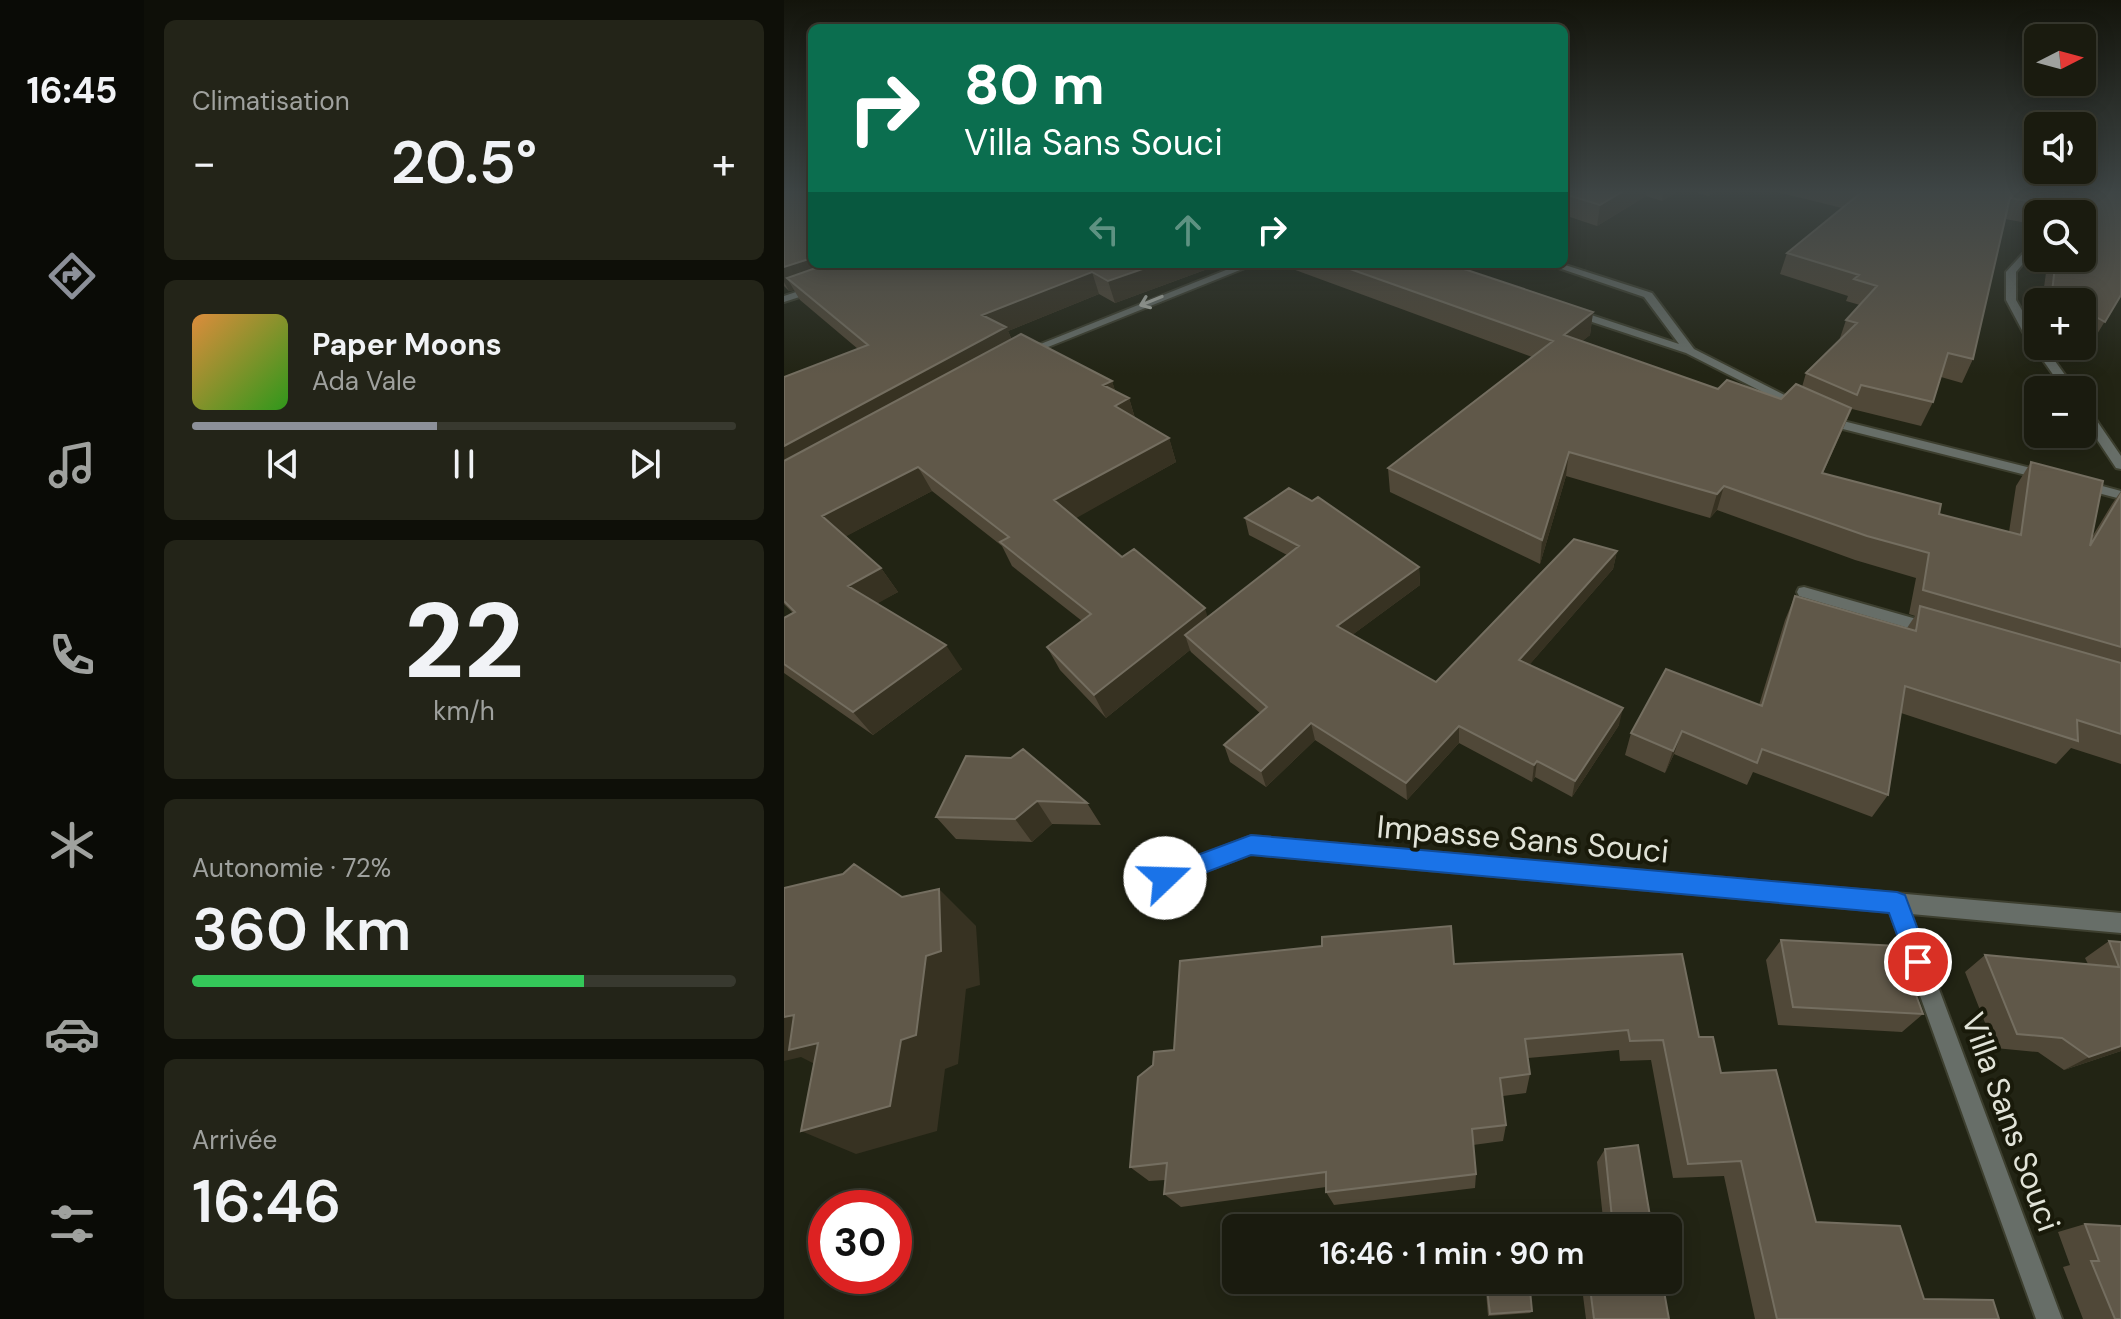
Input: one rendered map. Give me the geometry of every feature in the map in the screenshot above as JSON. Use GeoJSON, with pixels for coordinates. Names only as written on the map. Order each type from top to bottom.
{"type":"FeatureCollection","features":[{"type":"Feature","properties":{"kind":"street"},"geometry":{"type":"LineString","coordinates":[[2024,257],[2011,272],[2011,300],[2028,332],[2060,376]]}},
{"type":"Feature","properties":{"kind":"street"},"geometry":{"type":"LineString","coordinates":[[1017,356],[1240,268]]}},
{"type":"Feature","properties":{"kind":"street"},"geometry":{"type":"LineString","coordinates":[[1564,268],[1648,295],[1690,351]]}},
{"type":"Feature","properties":{"kind":"street"},"geometry":{"type":"LineString","coordinates":[[784,299],[828,284]]}},
{"type":"Feature","properties":{"kind":"street"},"geometry":{"type":"LineString","coordinates":[[1566,310],[1690,351],[1835,423],[2058,479]]}},
{"type":"Feature","properties":{"kind":"street"},"geometry":{"type":"LineString","coordinates":[[2096,428],[2121,465]]}},
{"type":"Feature","properties":{"kind":"street"},"geometry":{"type":"LineString","coordinates":[[2073,482],[2121,495]]}},
{"type":"Feature","properties":{"kind":"street"},"geometry":{"type":"LineString","coordinates":[[1804,592],[1940,632]]}},
{"type":"Feature","properties":{"kind":"street","name":"Impasse Sans Souci"},"geometry":{"type":"LineString","coordinates":[[1165,878],[1251,845],[2121,923]]}},
{"type":"Feature","properties":{"kind":"street","name":"Villa Sans Souci"},"geometry":{"type":"LineString","coordinates":[[1897,903],[2049,1319]]}},
{"type":"Feature","properties":{"kind":"building"},"geometry":{"type":"Polygon","coordinates":[[[784,252],[808,252],[808,259],[784,267],[784,252]]]}},
{"type":"Feature","properties":{"kind":"building"},"geometry":{"type":"Polygon","coordinates":[[[1998,252],[1973,359],[1948,353],[1933,402],[1861,385],[1857,395],[1806,373],[1857,323],[1846,320],[1877,286],[1854,279],[1859,275],[1787,253],[1998,252]]]}},
{"type":"Feature","properties":{"kind":"building"},"geometry":{"type":"Polygon","coordinates":[[[2096,252],[2121,252],[2121,295],[2105,322],[2096,317],[2096,288],[2052,288],[2054,272],[2096,272],[2096,252]]]}},
{"type":"Feature","properties":{"kind":"building"},"geometry":{"type":"Polygon","coordinates":[[[816,268],[1145,268],[1108,281],[1092,272],[982,315],[1006,327],[784,446],[784,377],[868,345],[787,278],[816,268]]]}},
{"type":"Feature","properties":{"kind":"building"},"geometry":{"type":"Polygon","coordinates":[[[1347,268],[1461,268],[1593,312],[1564,335],[1718,389],[1727,380],[1781,399],[1796,384],[1851,408],[1822,473],[1941,504],[1939,514],[2021,535],[2031,462],[2103,481],[2090,546],[2121,494],[2121,647],[1923,590],[1929,553],[1867,536],[1724,486],[1717,494],[1569,452],[1542,540],[1388,468],[1553,341],[1347,268]]]}},
{"type":"Feature","properties":{"kind":"building"},"geometry":{"type":"Polygon","coordinates":[[[1021,334],[1112,381],[1103,385],[1129,398],[1115,406],[1169,438],[1054,500],[1122,557],[1134,549],[1205,608],[1094,695],[1047,647],[1091,614],[1000,542],[1009,537],[918,467],[822,516],[881,568],[848,586],[946,645],[853,712],[784,664],[784,618],[795,612],[784,601],[784,461],[1021,334]]]}},
{"type":"Feature","properties":{"kind":"building"},"geometry":{"type":"Polygon","coordinates":[[[1289,488],[1312,501],[1318,497],[1419,567],[1337,626],[1436,682],[1574,539],[1617,551],[1519,660],[1623,708],[1575,781],[1537,761],[1534,765],[1459,726],[1406,783],[1311,723],[1261,771],[1224,745],[1267,707],[1185,635],[1299,546],[1245,518],[1289,488]]]}},
{"type":"Feature","properties":{"kind":"building"},"geometry":{"type":"Polygon","coordinates":[[[1795,596],[1916,631],[1920,606],[2121,663],[2121,734],[2077,720],[2078,741],[1905,686],[1888,795],[1762,749],[1757,763],[1682,731],[1673,751],[1631,733],[1666,669],[1762,706],[1795,596]]]}},
{"type":"Feature","properties":{"kind":"building"},"geometry":{"type":"Polygon","coordinates":[[[1023,749],[1087,803],[1037,801],[1015,819],[936,817],[966,756],[1011,758],[1023,749]]]}},
{"type":"Feature","properties":{"kind":"building"},"geometry":{"type":"Polygon","coordinates":[[[854,864],[902,897],[939,889],[941,951],[926,956],[916,1035],[901,1040],[890,1106],[801,1131],[818,1043],[789,1050],[794,1015],[784,1017],[784,888],[843,874],[854,864]]]}},
{"type":"Feature","properties":{"kind":"building"},"geometry":{"type":"Polygon","coordinates":[[[1451,926],[1454,964],[1682,954],[1699,1037],[1713,1037],[1721,1073],[1776,1070],[1816,1222],[1900,1226],[1924,1299],[1993,1300],[1999,1319],[1777,1319],[1741,1161],[1688,1164],[1663,1040],[1630,1041],[1628,1030],[1525,1039],[1530,1074],[1500,1078],[1506,1125],[1472,1129],[1476,1174],[1326,1192],[1326,1172],[1164,1194],[1167,1163],[1130,1167],[1138,1077],[1153,1065],[1154,1052],[1174,1050],[1180,961],[1322,946],[1322,937],[1451,926]]]}},
{"type":"Feature","properties":{"kind":"building"},"geometry":{"type":"Polygon","coordinates":[[[1781,940],[1898,946],[1923,1014],[1793,1007],[1781,940]]]}},
{"type":"Feature","properties":{"kind":"building"},"geometry":{"type":"Polygon","coordinates":[[[2109,941],[2121,942],[2121,1046],[2089,1057],[2062,1038],[2017,1034],[1985,955],[2119,967],[2109,941]]]}},
{"type":"Feature","properties":{"kind":"building"},"geometry":{"type":"Polygon","coordinates":[[[1638,1145],[1650,1214],[1612,1214],[1605,1149],[1638,1145]]]}},
{"type":"Feature","properties":{"kind":"building"},"geometry":{"type":"Polygon","coordinates":[[[2085,1224],[2121,1226],[2121,1319],[2115,1319],[2091,1261],[2099,1261],[2085,1224]]]}},
{"type":"Feature","properties":{"kind":"building"},"geometry":{"type":"Polygon","coordinates":[[[1488,1294],[1530,1294],[1532,1311],[1490,1314],[1488,1294]]]}},
{"type":"Feature","properties":{"kind":"building"},"geometry":{"type":"Polygon","coordinates":[[[1591,1294],[1665,1294],[1669,1319],[1594,1319],[1591,1294]]]}},
{"type":"Feature","properties":{"kind":"route"},"geometry":{"type":"LineString","coordinates":[[1165,878],[1251,845],[1897,903],[1918,962]]}}]}
